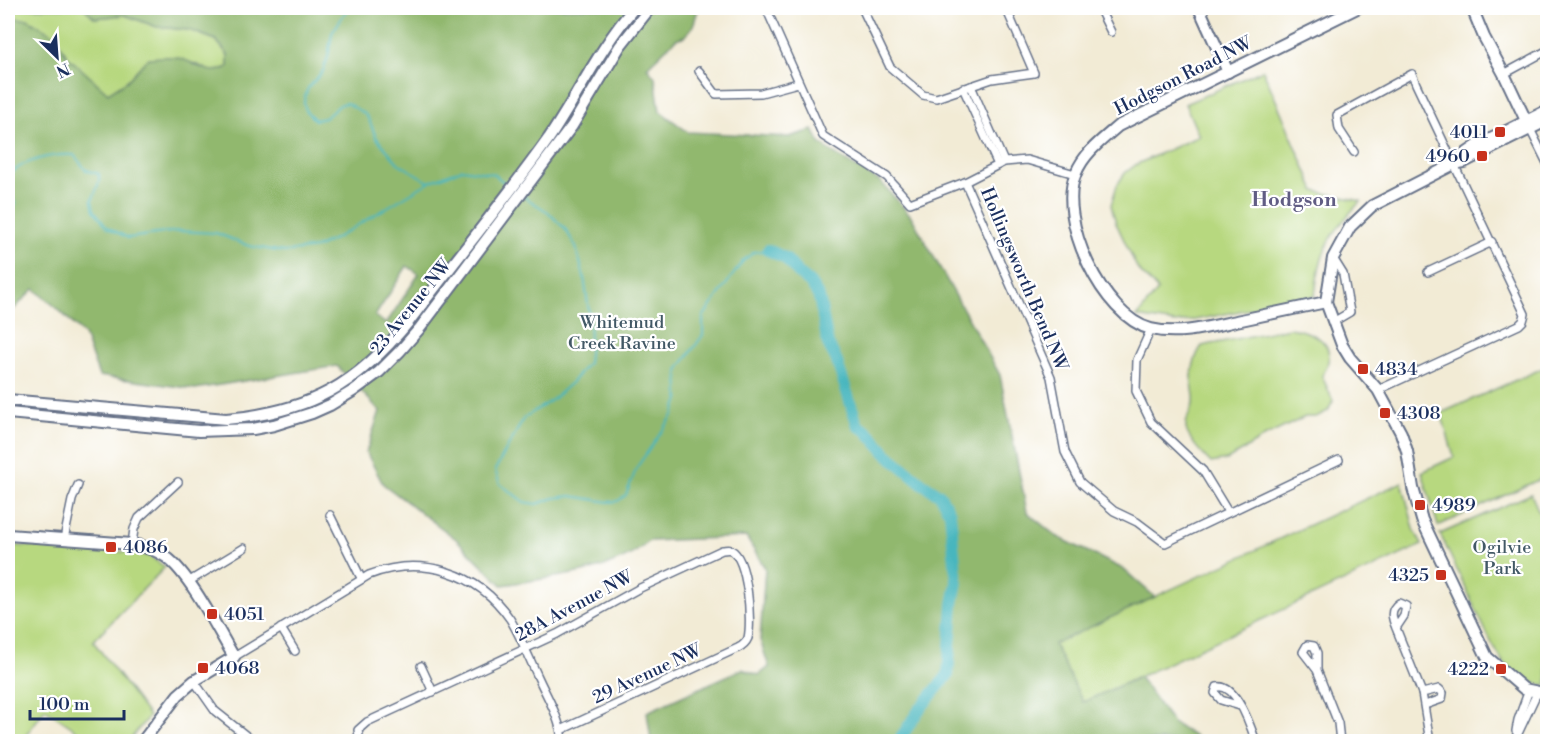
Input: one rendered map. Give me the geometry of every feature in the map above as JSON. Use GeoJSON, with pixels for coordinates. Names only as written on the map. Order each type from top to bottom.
{"type":"FeatureCollection","features":[{"type":"Feature","properties":{"kind":"street","name":"23 Avenue NW"},"geometry":{"type":"LineString","coordinates":[[8,413],[199,431],[253,429],[312,413],[353,392],[379,372],[420,328],[563,117],[611,37],[634,8]]}},
{"type":"Feature","properties":{"kind":"street","name":"23 Avenue NW"},"geometry":{"type":"LineString","coordinates":[[8,400],[226,419],[271,413],[308,402],[345,383],[389,345],[493,221],[536,174],[572,126],[620,46],[650,8]]}},
{"type":"Feature","properties":{"kind":"street"},"geometry":{"type":"LineString","coordinates":[[766,8],[823,136],[887,177],[910,203],[965,182],[1001,163],[1026,160],[1075,174]]}},
{"type":"Feature","properties":{"kind":"street"},"geometry":{"type":"LineString","coordinates":[[862,8],[890,67],[923,95],[936,98],[992,79],[1034,73],[1006,8]]}},
{"type":"Feature","properties":{"kind":"street"},"geometry":{"type":"LineString","coordinates":[[1099,8],[1111,32]]}},
{"type":"Feature","properties":{"kind":"street"},"geometry":{"type":"LineString","coordinates":[[1199,8],[1228,72]]}},
{"type":"Feature","properties":{"kind":"street","name":"Hodgson Road NW"},"geometry":{"type":"LineString","coordinates":[[1326,302],[1185,332],[1150,329],[1132,320],[1105,295],[1078,237],[1071,214],[1071,194],[1075,174],[1092,147],[1118,126],[1356,8]]}},
{"type":"Feature","properties":{"kind":"street"},"geometry":{"type":"LineString","coordinates":[[1472,8],[1484,37],[1548,165]]}},
{"type":"Feature","properties":{"kind":"street"},"geometry":{"type":"LineString","coordinates":[[1504,74],[1548,50]]}},
{"type":"Feature","properties":{"kind":"street"},"geometry":{"type":"LineString","coordinates":[[699,71],[716,94],[761,93],[798,83]]}},
{"type":"Feature","properties":{"kind":"street"},"geometry":{"type":"LineString","coordinates":[[1354,152],[1340,129],[1337,115],[1413,74],[1524,309],[1523,321],[1519,325],[1378,390]]}},
{"type":"Feature","properties":{"kind":"street"},"geometry":{"type":"LineString","coordinates":[[971,86],[1001,163]]}},
{"type":"Feature","properties":{"kind":"street"},"geometry":{"type":"LineString","coordinates":[[963,88],[1001,163]]}},
{"type":"Feature","properties":{"kind":"street"},"geometry":{"type":"LineString","coordinates":[[1528,125],[1548,110]]}},
{"type":"Feature","properties":{"kind":"street"},"geometry":{"type":"LineString","coordinates":[[1515,739],[1518,720],[1538,693],[1487,657],[1422,520],[1404,442],[1392,415],[1378,390],[1350,358],[1342,345],[1326,302],[1333,258],[1350,227],[1372,206],[1454,164],[1460,156],[1528,125],[1548,120]]}},
{"type":"Feature","properties":{"kind":"street","name":"Hollingsworth Bend NW"},"geometry":{"type":"LineString","coordinates":[[965,182],[1051,376],[1065,452],[1080,482],[1114,511],[1153,532],[1165,543],[1339,460]]}},
{"type":"Feature","properties":{"kind":"street"},"geometry":{"type":"LineString","coordinates":[[1428,272],[1492,242]]}},
{"type":"Feature","properties":{"kind":"street"},"geometry":{"type":"LineString","coordinates":[[1333,258],[1343,274],[1350,312],[1333,322]]}},
{"type":"Feature","properties":{"kind":"street"},"geometry":{"type":"LineString","coordinates":[[1150,329],[1137,360],[1136,391],[1152,422],[1203,471],[1228,512]]}},
{"type":"Feature","properties":{"kind":"street"},"geometry":{"type":"LineString","coordinates":[[132,544],[134,529],[139,518],[178,482]]}},
{"type":"Feature","properties":{"kind":"street"},"geometry":{"type":"LineString","coordinates":[[64,538],[72,500],[78,485]]}},
{"type":"Feature","properties":{"kind":"street"},"geometry":{"type":"LineString","coordinates":[[330,514],[361,578]]}},
{"type":"Feature","properties":{"kind":"street"},"geometry":{"type":"LineString","coordinates":[[8,535],[132,544],[152,549],[166,557],[188,582],[234,657]]}},
{"type":"Feature","properties":{"kind":"street"},"geometry":{"type":"LineString","coordinates":[[188,582],[244,548]]}},
{"type":"Feature","properties":{"kind":"street","name":"28A Avenue NW"},"geometry":{"type":"LineString","coordinates":[[360,741],[358,730],[367,722],[525,650],[564,631],[638,589],[722,550],[731,550],[736,556],[747,583],[748,634],[746,643]]}},
{"type":"Feature","properties":{"kind":"street"},"geometry":{"type":"LineString","coordinates":[[142,741],[171,702],[194,681],[361,578],[383,569],[408,566],[431,567],[451,572],[484,591],[500,606],[512,622],[525,650],[561,730],[562,741]]}},
{"type":"Feature","properties":{"kind":"street"},"geometry":{"type":"LineString","coordinates":[[281,628],[295,651]]}},
{"type":"Feature","properties":{"kind":"street"},"geometry":{"type":"LineString","coordinates":[[1396,628],[1422,693],[1430,741]]}},
{"type":"Feature","properties":{"kind":"street","name":"29 Avenue NW"},"geometry":{"type":"LineString","coordinates":[[561,730],[746,643]]}},
{"type":"Feature","properties":{"kind":"street"},"geometry":{"type":"LineString","coordinates":[[421,666],[433,692]]}},
{"type":"Feature","properties":{"kind":"street"},"geometry":{"type":"LineString","coordinates":[[1317,670],[1338,723],[1340,741]]}},
{"type":"Feature","properties":{"kind":"street"},"geometry":{"type":"LineString","coordinates":[[194,681],[215,711],[254,741]]}},
{"type":"Feature","properties":{"kind":"street"},"geometry":{"type":"LineString","coordinates":[[1422,693],[1439,688],[1443,693],[1442,699],[1425,705]]}},
{"type":"Feature","properties":{"kind":"street"},"geometry":{"type":"LineString","coordinates":[[1240,706],[1256,741]]}},
{"type":"Feature","properties":{"kind":"green space"},"geometry":{"type":"Polygon","coordinates":[[[8,8],[84,8],[95,18],[125,15],[157,27],[189,30],[216,40],[228,55],[228,67],[212,71],[197,64],[148,58],[127,81],[107,94],[68,57],[53,34],[28,20],[8,18],[8,8]]]}},
{"type":"Feature","properties":{"kind":"green space","name":"Whitemud Creek Ravine"},"geometry":{"type":"Polygon","coordinates":[[[84,8],[695,8],[698,10],[693,26],[685,36],[676,39],[647,67],[655,77],[660,111],[688,132],[789,137],[813,130],[820,143],[834,154],[881,182],[911,216],[1000,375],[1027,512],[1056,536],[1123,569],[1155,597],[1054,644],[1083,702],[1139,677],[1173,723],[1202,741],[651,741],[647,712],[742,669],[759,675],[769,667],[760,640],[765,568],[746,537],[649,541],[635,552],[600,568],[559,577],[502,585],[456,539],[383,484],[366,452],[380,411],[337,366],[195,389],[99,376],[84,335],[34,289],[8,315],[8,18],[28,19],[53,34],[68,57],[108,93],[127,81],[148,58],[181,58],[213,71],[228,67],[228,55],[216,40],[189,30],[157,27],[125,15],[95,18],[84,8]],[[407,266],[375,316],[386,324],[419,274],[407,266]]]}},
{"type":"Feature","properties":{"kind":"green space"},"geometry":{"type":"Polygon","coordinates":[[[1263,70],[1315,191],[1361,201],[1342,222],[1328,244],[1319,267],[1315,296],[1175,323],[1137,317],[1158,290],[1138,270],[1116,223],[1111,205],[1117,185],[1125,173],[1137,164],[1199,136],[1185,104],[1263,70]]]}},
{"type":"Feature","properties":{"kind":"green space"},"geometry":{"type":"Polygon","coordinates":[[[1289,328],[1317,337],[1327,348],[1329,356],[1322,376],[1333,401],[1328,411],[1316,417],[1305,417],[1266,436],[1227,460],[1211,463],[1193,442],[1186,428],[1194,401],[1192,382],[1195,358],[1202,346],[1289,328]]]}},
{"type":"Feature","properties":{"kind":"green space"},"geometry":{"type":"Polygon","coordinates":[[[1547,364],[1547,476],[1438,526],[1422,472],[1454,457],[1441,413],[1541,369],[1547,364]]]}},
{"type":"Feature","properties":{"kind":"green space"},"geometry":{"type":"Polygon","coordinates":[[[1402,482],[1414,529],[1422,545],[1083,703],[1053,644],[1402,482]]]}},
{"type":"Feature","properties":{"kind":"green space","name":"Ogilvie Park"},"geometry":{"type":"Polygon","coordinates":[[[1531,494],[1547,530],[1547,685],[1537,684],[1518,676],[1503,662],[1492,644],[1440,534],[1531,494]]]}},
{"type":"Feature","properties":{"kind":"green space"},"geometry":{"type":"Polygon","coordinates":[[[8,545],[129,552],[149,556],[165,567],[93,641],[149,716],[129,741],[92,741],[45,709],[22,741],[8,741],[8,545]]]}},
{"type":"Feature","properties":{"kind":"waterway"},"geometry":{"type":"LineString","coordinates":[[348,8],[332,33],[323,71],[308,88],[304,103],[306,111],[315,120],[325,118],[341,104],[347,103],[365,114],[376,137],[398,163],[429,182],[462,169],[494,174],[508,186]]}},
{"type":"Feature","properties":{"kind":"waterway"},"geometry":{"type":"LineString","coordinates":[[8,178],[20,167],[37,159],[74,155],[86,170],[99,174],[99,182],[92,201],[94,210],[107,227],[128,238],[178,231],[216,233],[249,246],[284,252],[316,248],[429,182]]}},
{"type":"Feature","properties":{"kind":"waterway"},"geometry":{"type":"LineString","coordinates":[[8,193],[16,204],[8,215]]}},
{"type":"Feature","properties":{"kind":"waterway"},"geometry":{"type":"LineString","coordinates":[[523,196],[548,212],[566,230],[576,247],[584,277],[589,312],[590,344],[588,363],[552,400],[524,418],[495,470],[500,484],[524,502],[537,504],[554,498],[571,496],[609,502],[618,501],[626,495],[637,467],[674,414],[679,399],[678,370],[703,335],[703,317],[743,261],[754,252],[768,250]]}},
{"type":"Feature","properties":{"kind":"waterway"},"geometry":{"type":"LineString","coordinates":[[768,250],[785,258],[810,283],[819,297],[828,344],[836,359],[858,426],[866,430],[887,454],[940,495],[950,513],[957,582],[953,604],[948,675],[919,710],[898,742]]}},
{"type":"Feature","properties":{"kind":"place","name":"4011"},"geometry":{"type":"Point","coordinates":[1500,132]}},
{"type":"Feature","properties":{"kind":"place","name":"4960"},"geometry":{"type":"Point","coordinates":[1482,156]}},
{"type":"Feature","properties":{"kind":"place","name":"4834"},"geometry":{"type":"Point","coordinates":[1363,369]}},
{"type":"Feature","properties":{"kind":"place","name":"4308"},"geometry":{"type":"Point","coordinates":[1385,413]}},
{"type":"Feature","properties":{"kind":"place","name":"4989"},"geometry":{"type":"Point","coordinates":[1420,505]}},
{"type":"Feature","properties":{"kind":"place","name":"4086"},"geometry":{"type":"Point","coordinates":[111,547]}},
{"type":"Feature","properties":{"kind":"place","name":"4325"},"geometry":{"type":"Point","coordinates":[1441,575]}},
{"type":"Feature","properties":{"kind":"place","name":"4051"},"geometry":{"type":"Point","coordinates":[212,614]}},
{"type":"Feature","properties":{"kind":"place","name":"4068"},"geometry":{"type":"Point","coordinates":[203,668]}},
{"type":"Feature","properties":{"kind":"place","name":"4222"},"geometry":{"type":"Point","coordinates":[1501,669]}},
{"type":"Feature","properties":{"kind":"district","name":"Hodgson"},"geometry":{"type":"Point","coordinates":[1294,200]}}]}
